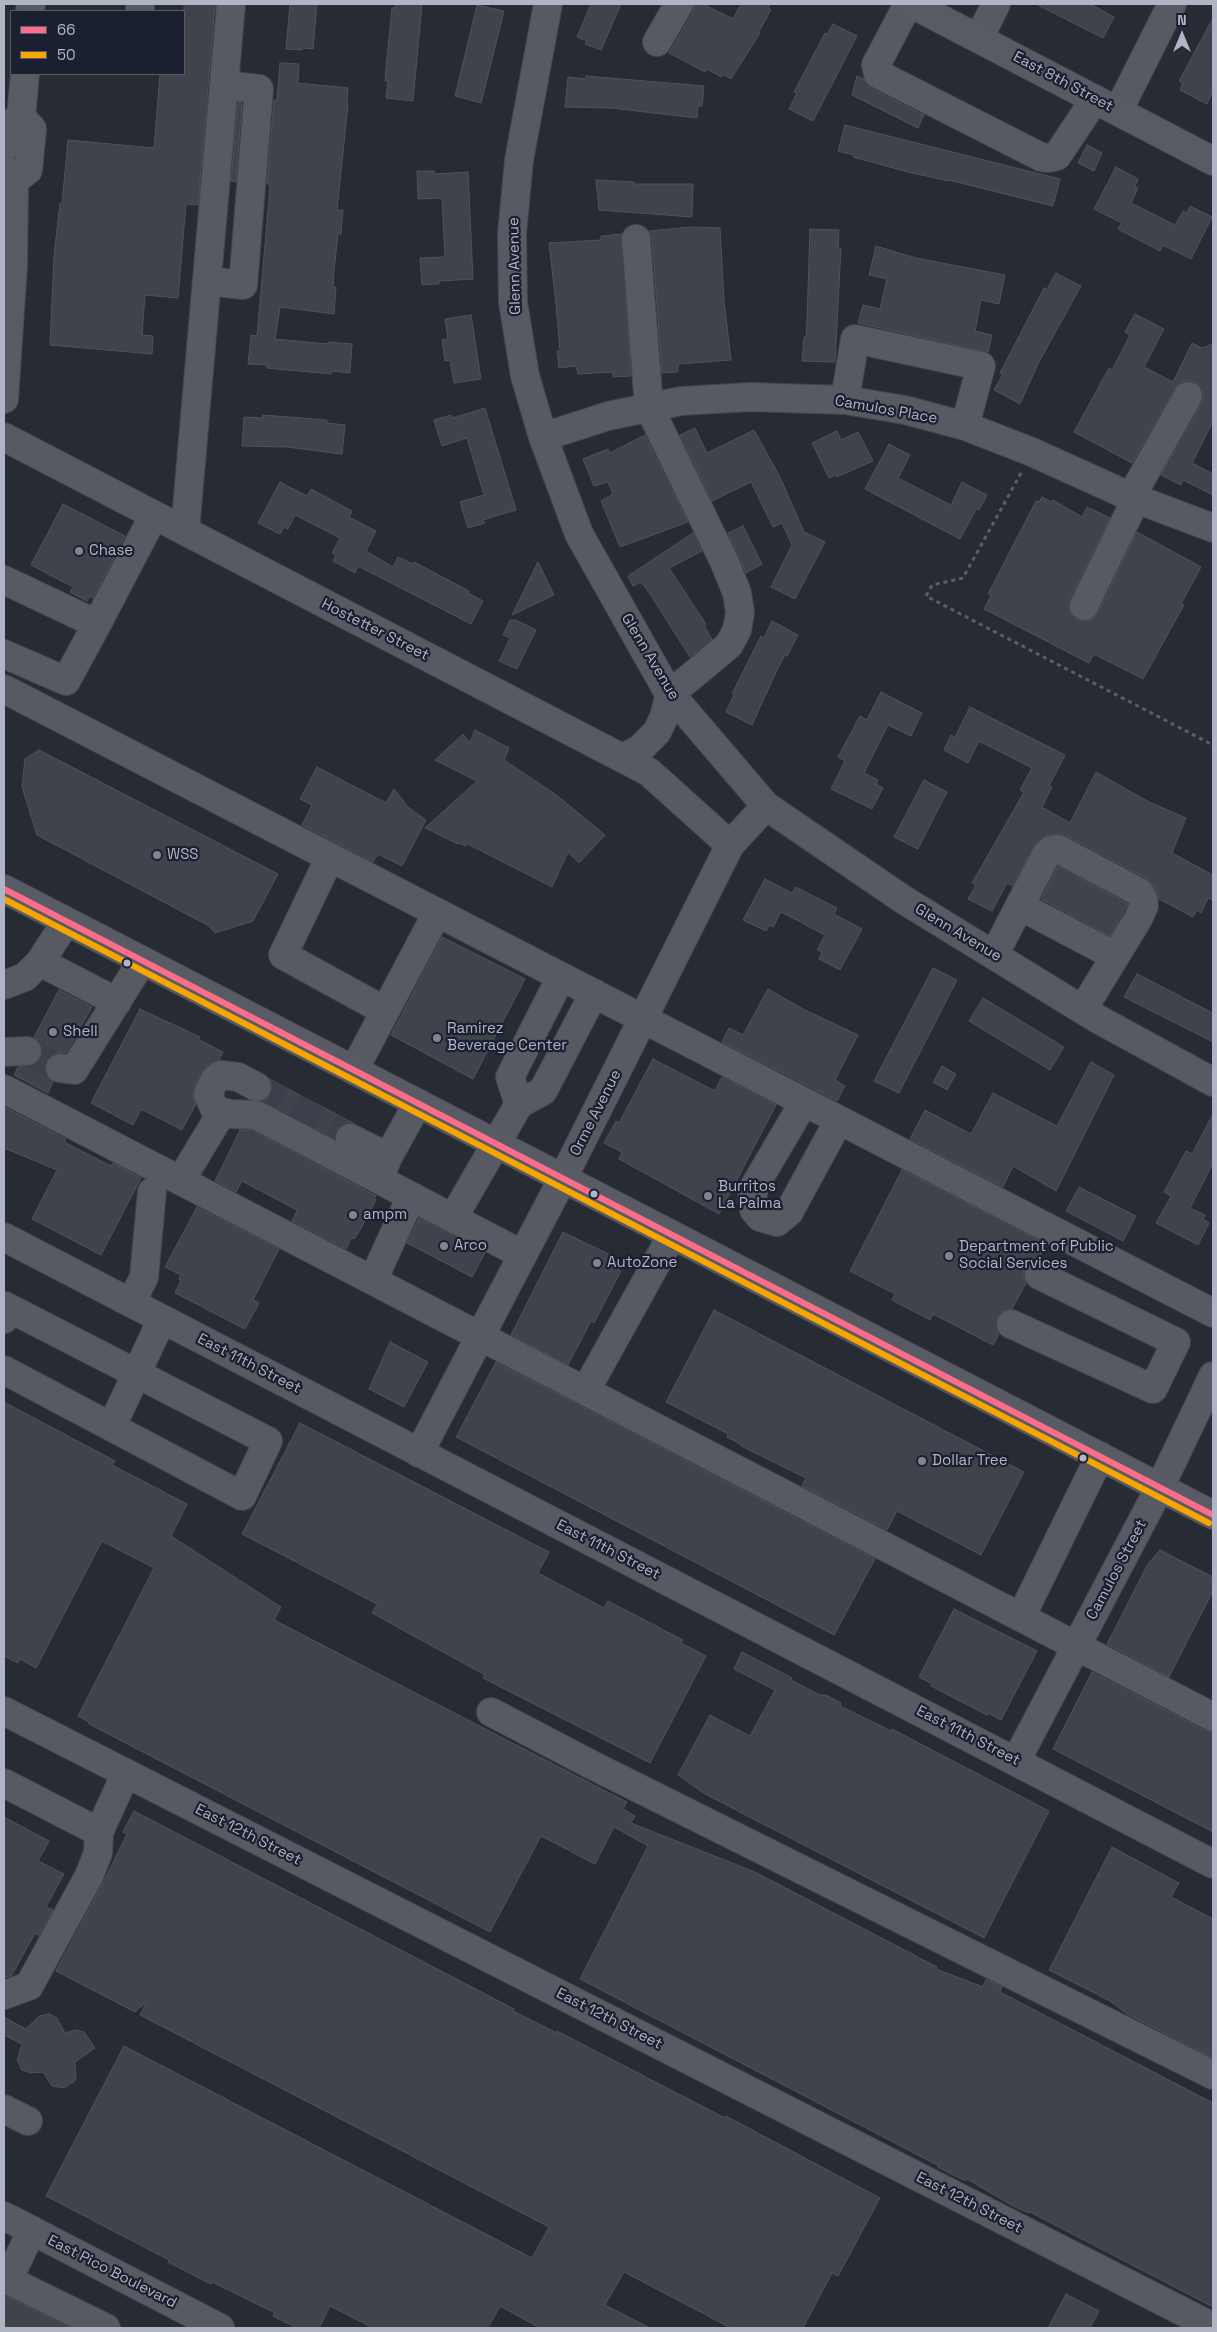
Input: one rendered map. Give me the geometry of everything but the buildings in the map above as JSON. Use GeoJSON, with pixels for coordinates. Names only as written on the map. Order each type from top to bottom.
{"type":"FeatureCollection","features":[{"type":"Feature","properties":{"kind":"main road","name":"East 8th Street"},"geometry":{"type":"LineString","coordinates":[[912,4],[1213,161]]}},
{"type":"Feature","properties":{"kind":"main road"},"geometry":{"type":"LineString","coordinates":[[4,400],[13,265],[7,177],[28,170],[32,130],[21,116],[25,75]]}},
{"type":"Feature","properties":{"kind":"main road"},"geometry":{"type":"LineString","coordinates":[[4,147],[6,126],[21,116]]}},
{"type":"Feature","properties":{"kind":"main road"},"geometry":{"type":"LineString","coordinates":[[4,889],[1213,1514]]}},
{"type":"Feature","properties":{"kind":"street"},"geometry":{"type":"LineString","coordinates":[[185,531],[231,4]]}},
{"type":"Feature","properties":{"kind":"street","name":"Glenn Avenue"},"geometry":{"type":"LineString","coordinates":[[548,4],[519,160],[512,234],[513,302],[524,376],[543,437],[579,534],[670,694],[766,806],[904,900],[1083,1009],[1213,1082]]}},
{"type":"Feature","properties":{"kind":"street"},"geometry":{"type":"LineString","coordinates":[[657,42],[679,4]]}},
{"type":"Feature","properties":{"kind":"street"},"geometry":{"type":"LineString","coordinates":[[908,4],[876,65],[878,74],[1041,157],[1049,158],[1057,156],[1094,99]]}},
{"type":"Feature","properties":{"kind":"street"},"geometry":{"type":"LineString","coordinates":[[979,38],[996,4]]}},
{"type":"Feature","properties":{"kind":"street"},"geometry":{"type":"LineString","coordinates":[[1118,111],[1172,4]]}},
{"type":"Feature","properties":{"kind":"street"},"geometry":{"type":"LineString","coordinates":[[207,281],[243,285],[244,275],[259,89],[224,85]]}},
{"type":"Feature","properties":{"kind":"street"},"geometry":{"type":"LineString","coordinates":[[623,758],[640,749],[657,732],[664,717],[670,694],[729,645],[737,630],[740,613],[737,594],[724,561],[649,407],[636,239]]}},
{"type":"Feature","properties":{"kind":"street"},"geometry":{"type":"LineString","coordinates":[[845,400],[855,339],[981,366],[965,426]]}},
{"type":"Feature","properties":{"kind":"street"},"geometry":{"type":"LineString","coordinates":[[1084,606],[1133,498],[1188,396]]}},
{"type":"Feature","properties":{"kind":"street","name":"Camulos Place"},"geometry":{"type":"LineString","coordinates":[[543,437],[608,416],[681,401],[750,398],[845,400],[905,410],[965,426],[1032,452],[1133,498],[1213,528]]}},
{"type":"Feature","properties":{"kind":"street","name":"Hostetter Street"},"geometry":{"type":"LineString","coordinates":[[4,437],[649,772],[730,845]]}},
{"type":"Feature","properties":{"kind":"street"},"geometry":{"type":"LineString","coordinates":[[4,654],[66,681],[154,515]]}},
{"type":"Feature","properties":{"kind":"street"},"geometry":{"type":"LineString","coordinates":[[4,580],[97,624]]}},
{"type":"Feature","properties":{"kind":"street"},"geometry":{"type":"LineString","coordinates":[[4,689],[1213,1312]]}},
{"type":"Feature","properties":{"kind":"street","name":"Orme Avenue"},"geometry":{"type":"LineString","coordinates":[[419,1452],[563,1178],[730,845],[766,806]]}},
{"type":"Feature","properties":{"kind":"street"},"geometry":{"type":"LineString","coordinates":[[994,955],[1046,855],[1051,850],[1058,849],[1139,892],[1143,898],[1144,906],[1138,919],[1083,1009]]}},
{"type":"Feature","properties":{"kind":"street"},"geometry":{"type":"LineString","coordinates":[[330,857],[283,955],[386,1011]]}},
{"type":"Feature","properties":{"kind":"street"},"geometry":{"type":"LineString","coordinates":[[1020,906],[1115,956]]}},
{"type":"Feature","properties":{"kind":"street"},"geometry":{"type":"LineString","coordinates":[[354,1070],[437,913]]}},
{"type":"Feature","properties":{"kind":"street"},"geometry":{"type":"LineString","coordinates":[[4,986],[25,977],[40,962],[66,922]]}},
{"type":"Feature","properties":{"kind":"street"},"geometry":{"type":"LineString","coordinates":[[60,1068],[74,1070],[142,961]]}},
{"type":"Feature","properties":{"kind":"street"},"geometry":{"type":"LineString","coordinates":[[40,962],[117,1002]]}},
{"type":"Feature","properties":{"kind":"street"},"geometry":{"type":"LineString","coordinates":[[519,1104],[510,1077],[561,977]]}},
{"type":"Feature","properties":{"kind":"street"},"geometry":{"type":"LineString","coordinates":[[453,1218],[519,1104],[543,1091],[594,993]]}},
{"type":"Feature","properties":{"kind":"street"},"geometry":{"type":"LineString","coordinates":[[257,1087],[238,1077],[221,1075],[215,1079],[208,1094],[215,1110],[231,1114],[256,1115],[348,1150],[383,1168],[411,1196],[523,1255]]}},
{"type":"Feature","properties":{"kind":"street"},"geometry":{"type":"LineString","coordinates":[[4,1089],[1213,1717]]}},
{"type":"Feature","properties":{"kind":"street"},"geometry":{"type":"LineString","coordinates":[[804,1102],[754,1187],[752,1199],[754,1210],[760,1217],[778,1222],[789,1212],[839,1120]]}},
{"type":"Feature","properties":{"kind":"street"},"geometry":{"type":"LineString","coordinates":[[383,1168],[418,1104]]}},
{"type":"Feature","properties":{"kind":"street"},"geometry":{"type":"LineString","coordinates":[[180,1180],[222,1112]]}},
{"type":"Feature","properties":{"kind":"street"},"geometry":{"type":"LineString","coordinates":[[130,1302],[144,1277],[152,1192]]}},
{"type":"Feature","properties":{"kind":"street"},"geometry":{"type":"LineString","coordinates":[[373,1280],[411,1196]]}},
{"type":"Feature","properties":{"kind":"street"},"geometry":{"type":"LineString","coordinates":[[586,1390],[672,1235]]}},
{"type":"Feature","properties":{"kind":"street","name":"East 11th Street"},"geometry":{"type":"LineString","coordinates":[[4,1237],[1213,1864]]}},
{"type":"Feature","properties":{"kind":"street"},"geometry":{"type":"LineString","coordinates":[[1112,1309],[1131,1270]]}},
{"type":"Feature","properties":{"kind":"street"},"geometry":{"type":"LineString","coordinates":[[1011,1324],[1153,1390],[1176,1342],[1112,1309],[1039,1275]]}},
{"type":"Feature","properties":{"kind":"street"},"geometry":{"type":"LineString","coordinates":[[4,1319],[5,1306],[268,1441],[242,1496],[4,1370]]}},
{"type":"Feature","properties":{"kind":"street"},"geometry":{"type":"LineString","coordinates":[[112,1426],[162,1319]]}},
{"type":"Feature","properties":{"kind":"street","name":"Camulos Street"},"geometry":{"type":"LineString","coordinates":[[1016,1761],[1160,1487],[1213,1376]]}},
{"type":"Feature","properties":{"kind":"street"},"geometry":{"type":"LineString","coordinates":[[1021,1617],[1100,1456]]}},
{"type":"Feature","properties":{"kind":"street","name":"East 12th Street"},"geometry":{"type":"LineString","coordinates":[[4,1711],[1213,2327]]}},
{"type":"Feature","properties":{"kind":"street"},"geometry":{"type":"LineString","coordinates":[[491,1712],[592,1766],[1213,2075]]}},
{"type":"Feature","properties":{"kind":"street"},"geometry":{"type":"LineString","coordinates":[[4,1995],[29,1986],[89,1876],[98,1853],[99,1832],[126,1773]]}},
{"type":"Feature","properties":{"kind":"street"},"geometry":{"type":"LineString","coordinates":[[4,1783],[99,1832]]}},
{"type":"Feature","properties":{"kind":"street"},"geometry":{"type":"LineString","coordinates":[[4,2109],[28,2121]]}},
{"type":"Feature","properties":{"kind":"street","name":"East Pico Boulevard"},"geometry":{"type":"LineString","coordinates":[[4,2216],[32,2230],[192,2322],[220,2328]]}},
{"type":"Feature","properties":{"kind":"street"},"geometry":{"type":"LineString","coordinates":[[32,2230],[8,2280],[106,2328]]}},
{"type":"Feature","properties":{"kind":"path"},"geometry":{"type":"LineString","coordinates":[[1032,452],[963,578],[932,585],[926,596],[1213,745]]}},
{"type":"Feature","properties":{"kind":"tunnel"},"geometry":{"type":"LineString","coordinates":[[27,1051],[60,1068]]}},
{"type":"Feature","properties":{"kind":"tunnel"},"geometry":{"type":"LineString","coordinates":[[257,1087],[350,1138]]}},
{"type":"Feature","properties":{"kind":"transit line","name":"66"},"geometry":{"type":"LineString","coordinates":[[4,889],[1213,1515]]}},
{"type":"Feature","properties":{"kind":"transit line","name":"50"},"geometry":{"type":"LineString","coordinates":[[4,899],[1209,1523]]}},
{"type":"Feature","properties":{"kind":"place","name":"Chase"},"geometry":{"type":"Point","coordinates":[79,551]}},
{"type":"Feature","properties":{"kind":"place","name":"WSS"},"geometry":{"type":"Point","coordinates":[157,855]}},
{"type":"Feature","properties":{"kind":"place","name":"Shell"},"geometry":{"type":"Point","coordinates":[53,1032]}},
{"type":"Feature","properties":{"kind":"place","name":"Ramirez Beverage Center"},"geometry":{"type":"Point","coordinates":[437,1038]}},
{"type":"Feature","properties":{"kind":"place","name":"Burritos La Palma"},"geometry":{"type":"Point","coordinates":[708,1196]}},
{"type":"Feature","properties":{"kind":"place","name":"ampm"},"geometry":{"type":"Point","coordinates":[353,1215]}},
{"type":"Feature","properties":{"kind":"place","name":"Arco"},"geometry":{"type":"Point","coordinates":[444,1246]}},
{"type":"Feature","properties":{"kind":"place","name":"Department of Public Social Services"},"geometry":{"type":"Point","coordinates":[949,1256]}},
{"type":"Feature","properties":{"kind":"place","name":"AutoZone"},"geometry":{"type":"Point","coordinates":[597,1263]}},
{"type":"Feature","properties":{"kind":"place","name":"Dollar Tree"},"geometry":{"type":"Point","coordinates":[922,1461]}}]}
